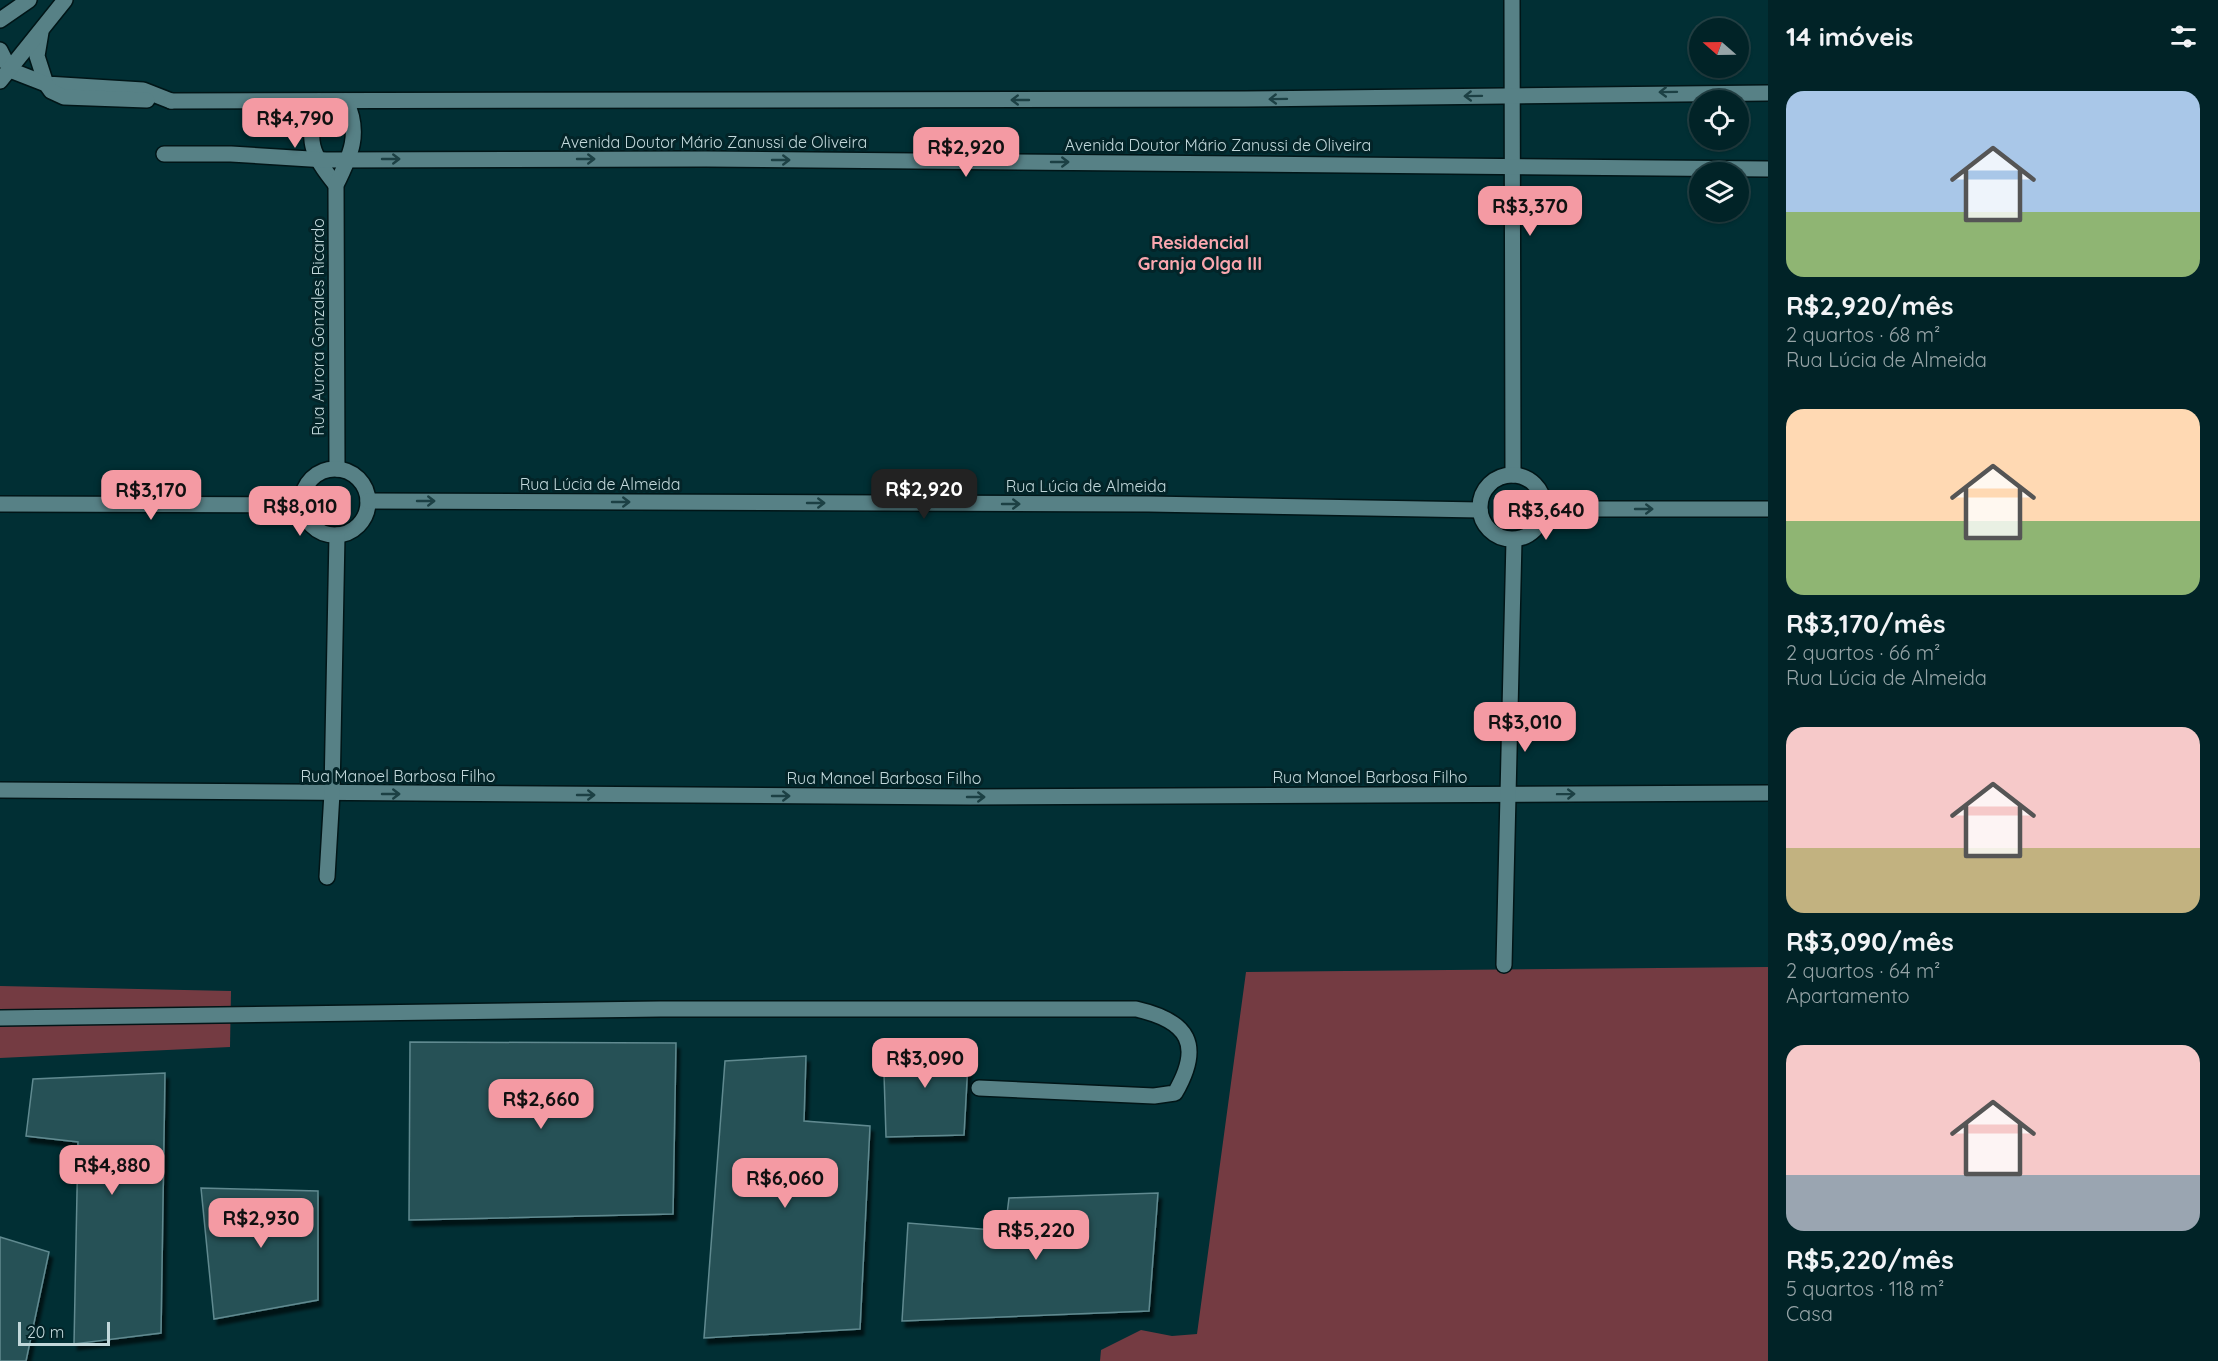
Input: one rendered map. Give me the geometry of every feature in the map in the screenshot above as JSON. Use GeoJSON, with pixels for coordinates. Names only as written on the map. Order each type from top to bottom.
{"type":"FeatureCollection","features":[{"type":"Feature","properties":{"kind":"street"},"geometry":{"type":"LineString","coordinates":[[0,20],[29,0]]}},
{"type":"Feature","properties":{"kind":"street"},"geometry":{"type":"LineString","coordinates":[[5,75],[65,0]]}},
{"type":"Feature","properties":{"kind":"street"},"geometry":{"type":"LineString","coordinates":[[1512,0],[1514,165],[1512,476]]}},
{"type":"Feature","properties":{"kind":"street"},"geometry":{"type":"LineString","coordinates":[[41,32],[37,56],[46,84]]}},
{"type":"Feature","properties":{"kind":"street"},"geometry":{"type":"LineString","coordinates":[[0,51],[5,75]]}},
{"type":"Feature","properties":{"kind":"street"},"geometry":{"type":"LineString","coordinates":[[5,75],[46,84],[143,90],[171,101],[1768,93]]}},
{"type":"Feature","properties":{"kind":"street"},"geometry":{"type":"LineString","coordinates":[[319,101],[312,120],[310,140],[316,160],[336,185]]}},
{"type":"Feature","properties":{"kind":"street","name":"Rua Aurora Gonzales Ricardo"},"geometry":{"type":"LineString","coordinates":[[337,469],[336,185],[349,159],[354,119],[346,101]]}},
{"type":"Feature","properties":{"kind":"street","name":"Avenida Doutor Mário Zanussi de Oliveira"},"geometry":{"type":"LineString","coordinates":[[164,154],[231,154],[316,160],[1514,165],[1691,171],[1768,170]]}},
{"type":"Feature","properties":{"kind":"street"},"geometry":{"type":"LineString","coordinates":[[337,469],[351,472],[358,478],[368,495],[368,501],[364,517],[357,526],[337,535],[317,530],[310,523],[302,505],[303,495],[313,477],[322,471],[337,469]]}},
{"type":"Feature","properties":{"kind":"street"},"geometry":{"type":"LineString","coordinates":[[1512,476],[1527,479],[1535,485],[1541,494],[1543,509],[1540,524],[1533,531],[1514,540],[1493,534],[1486,526],[1480,510],[1483,494],[1489,485],[1497,479],[1512,476]]}},
{"type":"Feature","properties":{"kind":"street","name":"Rua Lúcia de Almeida"},"geometry":{"type":"LineString","coordinates":[[368,501],[1149,504],[1480,510]]}},
{"type":"Feature","properties":{"kind":"street"},"geometry":{"type":"LineString","coordinates":[[0,504],[302,505]]}},
{"type":"Feature","properties":{"kind":"street"},"geometry":{"type":"LineString","coordinates":[[1543,509],[1768,509]]}},
{"type":"Feature","properties":{"kind":"street"},"geometry":{"type":"LineString","coordinates":[[327,877],[332,793],[337,535]]}},
{"type":"Feature","properties":{"kind":"street"},"geometry":{"type":"LineString","coordinates":[[1504,965],[1514,540]]}},
{"type":"Feature","properties":{"kind":"street","name":"Rua Manoel Barbosa Filho"},"geometry":{"type":"LineString","coordinates":[[0,790],[970,797],[1768,794]]}},
{"type":"Feature","properties":{"kind":"street"},"geometry":{"type":"LineString","coordinates":[[0,1018],[660,1009],[1136,1009],[1157,1014],[1176,1024],[1190,1044],[1188,1070],[1175,1093],[1154,1096],[979,1088]]}},
{"type":"Feature","properties":{"kind":"shaded area"},"geometry":{"type":"Polygon","coordinates":[[[1768,967],[1768,1361],[1100,1361],[1101,1350],[1141,1330],[1172,1336],[1197,1334],[1246,972],[1768,967]]]}},
{"type":"Feature","properties":{"kind":"shaded area"},"geometry":{"type":"Polygon","coordinates":[[[0,986],[231,991],[230,1047],[0,1058],[0,986]]]}},
{"type":"Feature","properties":{"kind":"building"},"geometry":{"type":"Polygon","coordinates":[[[410,1042],[676,1043],[673,1214],[409,1220],[410,1042]]]}},
{"type":"Feature","properties":{"kind":"building"},"geometry":{"type":"Polygon","coordinates":[[[883,1042],[969,1044],[964,1135],[886,1137],[883,1042]]]}},
{"type":"Feature","properties":{"kind":"building"},"geometry":{"type":"Polygon","coordinates":[[[806,1056],[804,1121],[870,1126],[860,1329],[704,1338],[725,1061],[806,1056]]]}},
{"type":"Feature","properties":{"kind":"building"},"geometry":{"type":"Polygon","coordinates":[[[165,1073],[161,1333],[74,1344],[78,1142],[26,1136],[33,1079],[165,1073]]]}},
{"type":"Feature","properties":{"kind":"building"},"geometry":{"type":"Polygon","coordinates":[[[201,1188],[318,1191],[318,1300],[214,1319],[201,1188]]]}},
{"type":"Feature","properties":{"kind":"building"},"geometry":{"type":"Polygon","coordinates":[[[1158,1193],[1149,1311],[902,1321],[908,1223],[1005,1231],[1009,1198],[1158,1193]]]}},
{"type":"Feature","properties":{"kind":"building"},"geometry":{"type":"Polygon","coordinates":[[[0,1237],[49,1252],[26,1361],[0,1361],[0,1237]]]}},
{"type":"Feature","properties":{"kind":"district","name":"Residencial Granja Olga III"},"geometry":{"type":"Point","coordinates":[1200,252]}}]}
